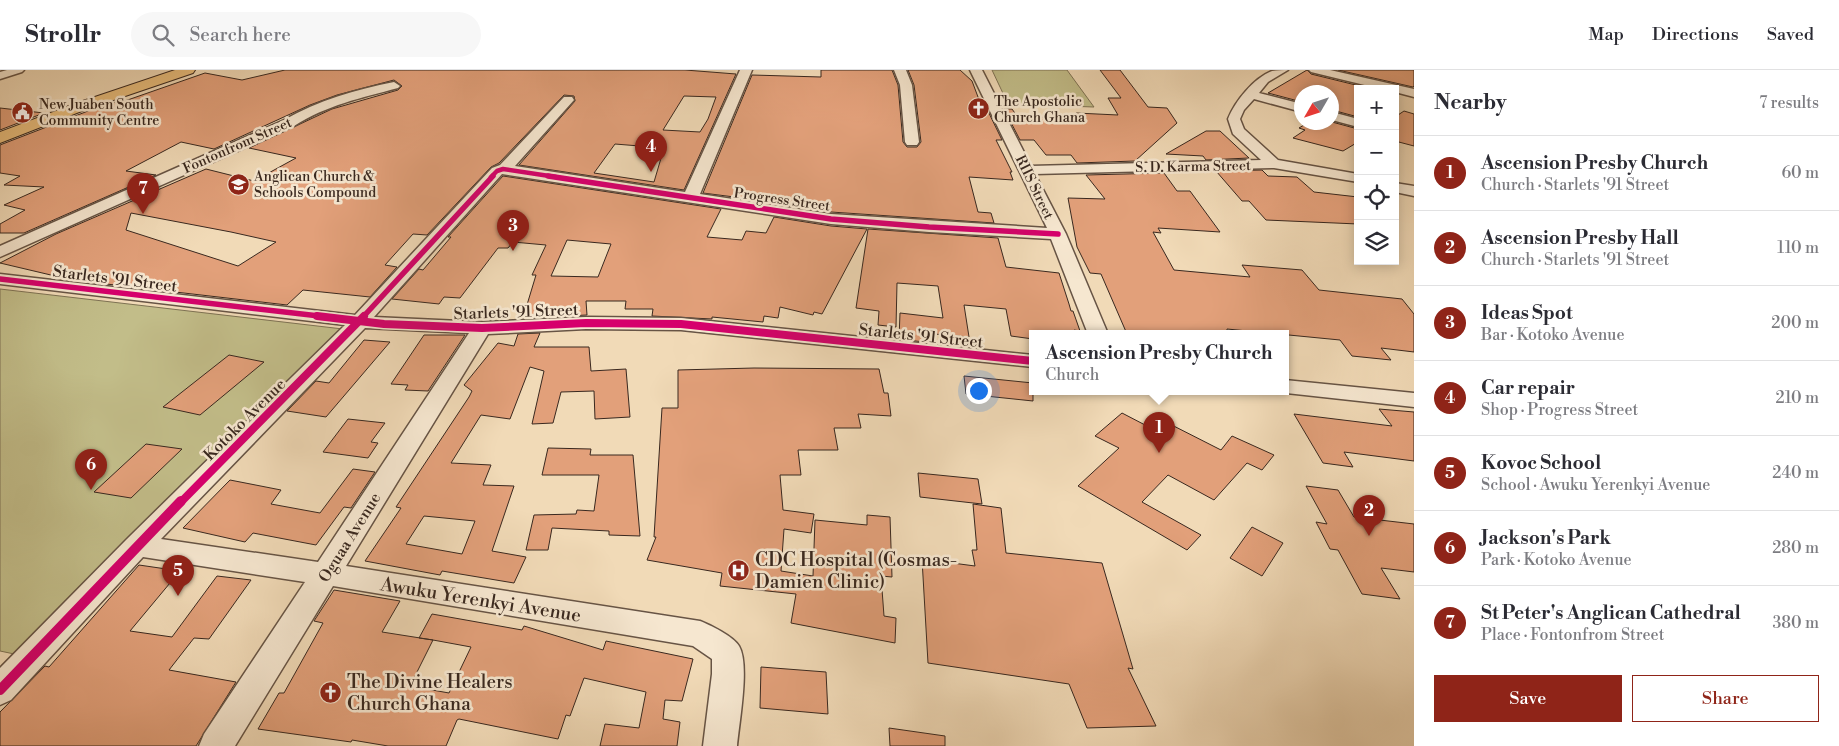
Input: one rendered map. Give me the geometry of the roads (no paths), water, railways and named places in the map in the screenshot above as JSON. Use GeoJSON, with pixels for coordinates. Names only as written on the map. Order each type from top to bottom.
{"type":"FeatureCollection","features":[{"type":"Feature","properties":{"kind":"main road"},"geometry":{"type":"LineString","coordinates":[[1,137],[82,106],[188,70]]}},
{"type":"Feature","properties":{"kind":"street"},"geometry":{"type":"LineString","coordinates":[[0,76],[18,70]]}},
{"type":"Feature","properties":{"kind":"street"},"geometry":{"type":"LineString","coordinates":[[690,198],[746,70]]}},
{"type":"Feature","properties":{"kind":"street"},"geometry":{"type":"LineString","coordinates":[[900,70],[906,85],[912,142]]}},
{"type":"Feature","properties":{"kind":"street","name":"RIIS Street"},"geometry":{"type":"LineString","coordinates":[[976,70],[1058,234],[1096,330]]}},
{"type":"Feature","properties":{"kind":"street"},"geometry":{"type":"LineString","coordinates":[[1274,164],[1238,130],[1234,119],[1238,109],[1264,80],[1282,70]]}},
{"type":"Feature","properties":{"kind":"street"},"geometry":{"type":"LineString","coordinates":[[1315,70],[1414,93]]}},
{"type":"Feature","properties":{"kind":"street","name":"Fontonfrom Street"},"geometry":{"type":"LineString","coordinates":[[0,252],[289,123],[322,104],[350,94],[394,86]]}},
{"type":"Feature","properties":{"kind":"street"},"geometry":{"type":"LineString","coordinates":[[1251,94],[1294,106]]}},
{"type":"Feature","properties":{"kind":"street","name":"Kotoko Avenue"},"geometry":{"type":"LineString","coordinates":[[0,689],[137,546],[360,321],[497,170],[505,169],[568,100]]}},
{"type":"Feature","properties":{"kind":"street"},"geometry":{"type":"LineString","coordinates":[[1339,118],[1354,122]]}},
{"type":"Feature","properties":{"kind":"street","name":"S. D. Karma Street"},"geometry":{"type":"LineString","coordinates":[[1027,170],[1274,164],[1354,177]]}},
{"type":"Feature","properties":{"kind":"street","name":"Progress Street"},"geometry":{"type":"LineString","coordinates":[[505,169],[831,219],[928,227],[1058,234]]}},
{"type":"Feature","properties":{"kind":"street"},"geometry":{"type":"LineString","coordinates":[[1399,188],[1414,191]]}},
{"type":"Feature","properties":{"kind":"street","name":"Starlets '91 Street"},"geometry":{"type":"LineString","coordinates":[[0,279],[360,321],[482,328],[586,323],[681,324],[1029,361]]}},
{"type":"Feature","properties":{"kind":"street","name":"Oguaa Avenue"},"geometry":{"type":"LineString","coordinates":[[216,746],[482,328]]}},
{"type":"Feature","properties":{"kind":"street"},"geometry":{"type":"LineString","coordinates":[[1289,387],[1414,400]]}},
{"type":"Feature","properties":{"kind":"street","name":"Awuku Yerenkyi Avenue"},"geometry":{"type":"LineString","coordinates":[[137,546],[326,574],[700,634],[727,653],[728,674],[720,746]]}},
{"type":"Feature","properties":{"kind":"place","name":"The Apostolic Church Ghana"},"geometry":{"type":"Point","coordinates":[978,109]}},
{"type":"Feature","properties":{"kind":"place","name":"New Juaben South Community Centre"},"geometry":{"type":"Point","coordinates":[23,112]}},
{"type":"Feature","properties":{"kind":"place","name":"Car repair"},"geometry":{"type":"Point","coordinates":[651,172]}},
{"type":"Feature","properties":{"kind":"place","name":"Anglican Church & Schools Compound"},"geometry":{"type":"Point","coordinates":[238,184]}},
{"type":"Feature","properties":{"kind":"place","name":"St Peter's Anglican Cathedral"},"geometry":{"type":"Point","coordinates":[143,214]}},
{"type":"Feature","properties":{"kind":"place","name":"Ideas Spot"},"geometry":{"type":"Point","coordinates":[513,251]}},
{"type":"Feature","properties":{"kind":"place","name":"Ascension Presby Church"},"geometry":{"type":"Point","coordinates":[1159,453]}},
{"type":"Feature","properties":{"kind":"place","name":"Jackson's Park"},"geometry":{"type":"Point","coordinates":[91,490]}},
{"type":"Feature","properties":{"kind":"place","name":"Ascension Presby Hall"},"geometry":{"type":"Point","coordinates":[1369,536]}},
{"type":"Feature","properties":{"kind":"place","name":"CDC Hospital (Cosmas- Damien Clinic)"},"geometry":{"type":"Point","coordinates":[739,570]}},
{"type":"Feature","properties":{"kind":"place","name":"Kovoc School"},"geometry":{"type":"Point","coordinates":[178,596]}},
{"type":"Feature","properties":{"kind":"place","name":"The Divine Healers Church Ghana"},"geometry":{"type":"Point","coordinates":[331,692]}}]}
